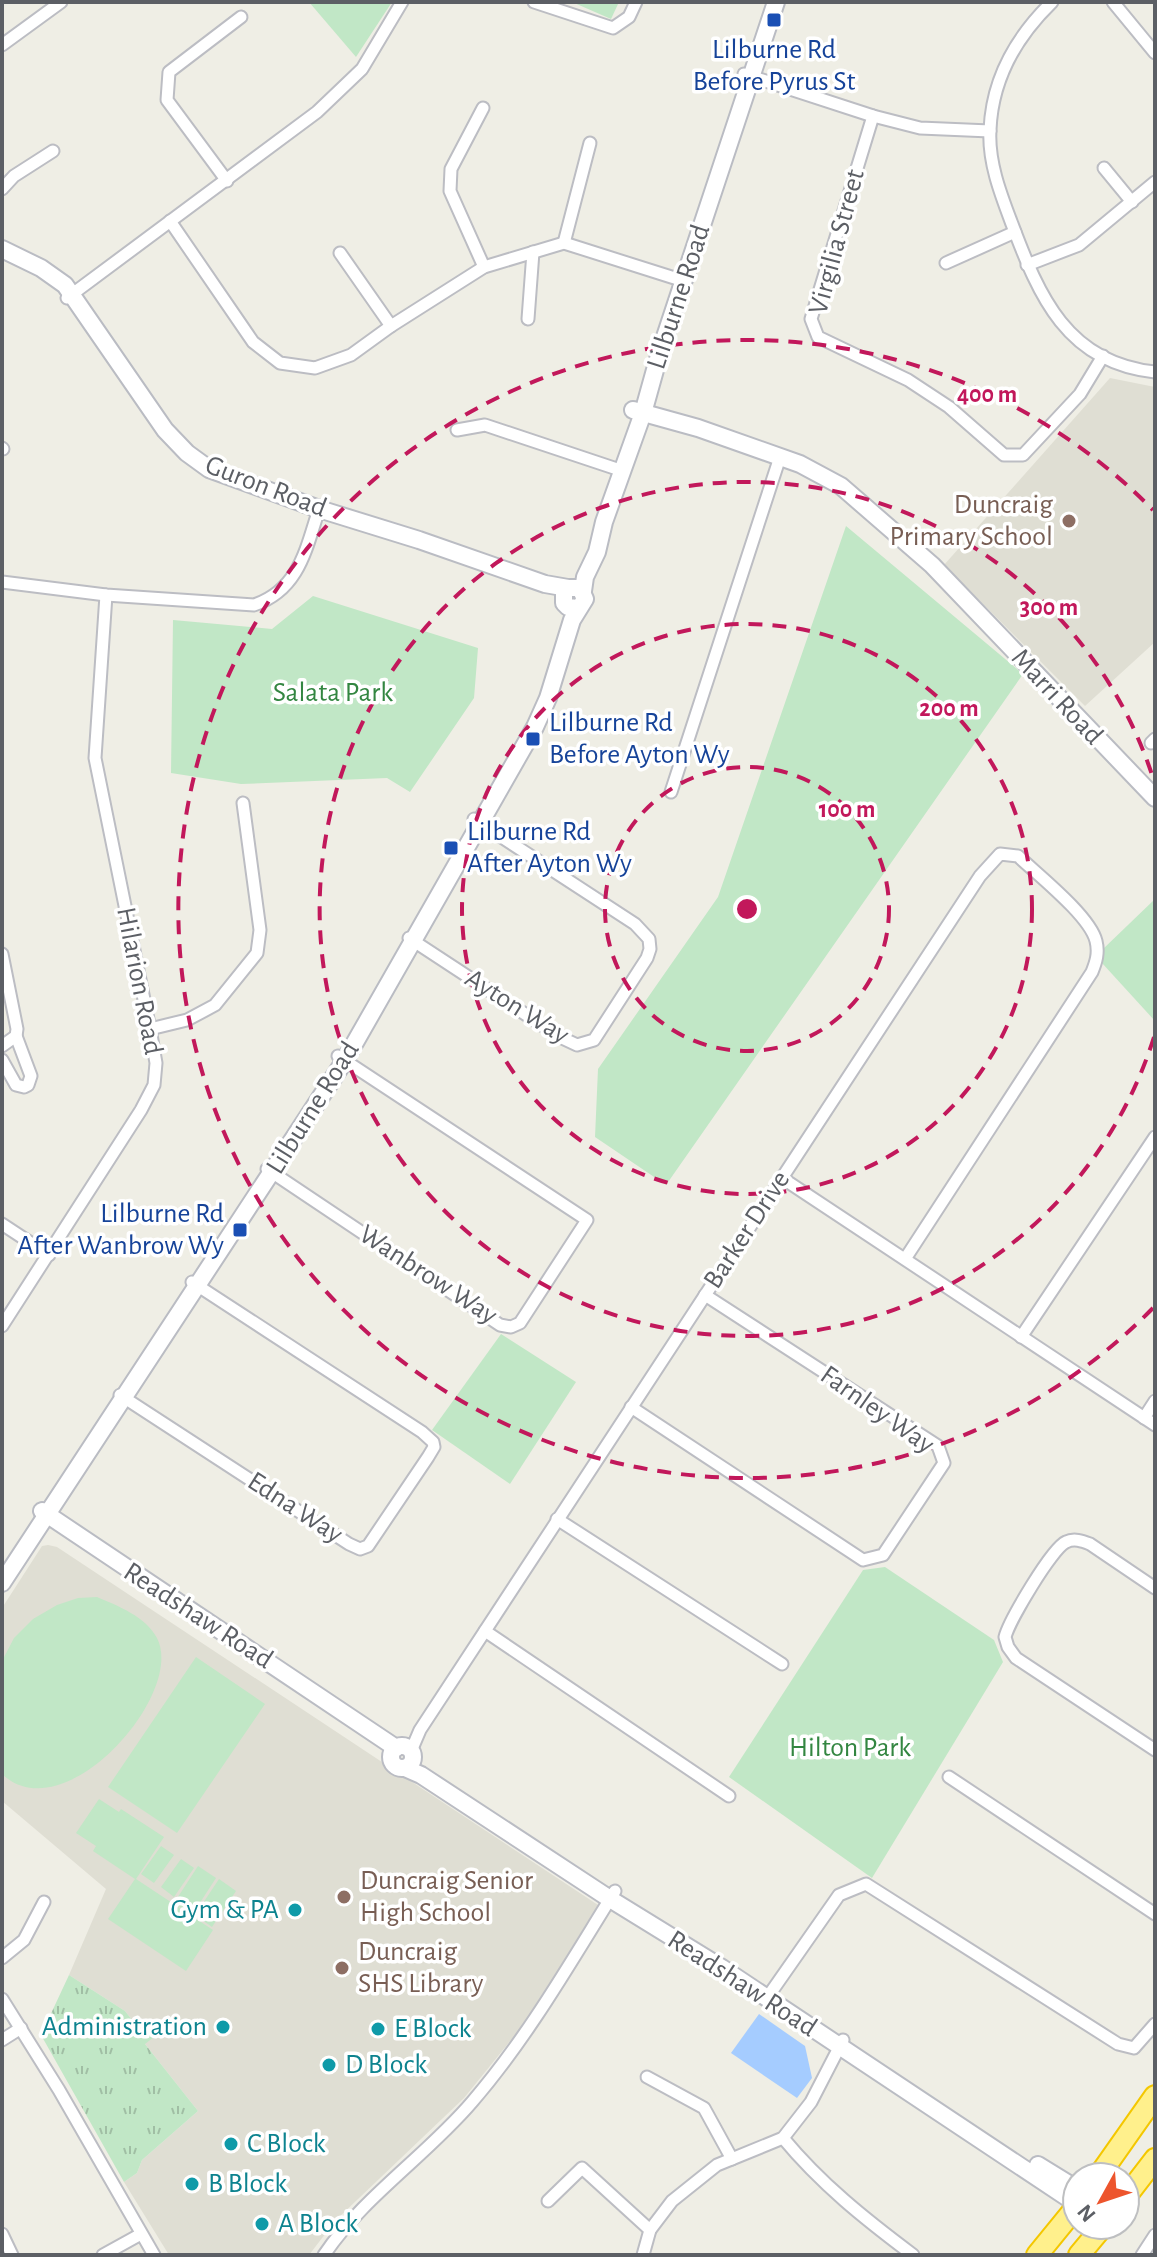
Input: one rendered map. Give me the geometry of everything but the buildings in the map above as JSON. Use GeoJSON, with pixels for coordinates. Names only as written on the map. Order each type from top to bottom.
{"type":"FeatureCollection","features":[{"type":"Feature","properties":{"kind":"highway"},"geometry":{"type":"LineString","coordinates":[[1109,2161],[1155,2096]]}},
{"type":"Feature","properties":{"kind":"highway"},"geometry":{"type":"LineString","coordinates":[[1141,2177],[1155,2159]]}},
{"type":"Feature","properties":{"kind":"highway"},"geometry":{"type":"LineString","coordinates":[[1037,2255],[1061,2225]]}},
{"type":"Feature","properties":{"kind":"street"},"geometry":{"type":"LineString","coordinates":[[2,45],[61,2]]}},
{"type":"Feature","properties":{"kind":"street"},"geometry":{"type":"LineString","coordinates":[[69,296],[317,112],[362,69],[402,2]]}},
{"type":"Feature","properties":{"kind":"street"},"geometry":{"type":"LineString","coordinates":[[534,2],[613,28],[629,17],[636,2]]}},
{"type":"Feature","properties":{"kind":"street","name":"Lilburne Road"},"geometry":{"type":"LineString","coordinates":[[748,75],[768,2]]}},
{"type":"Feature","properties":{"kind":"street","name":"Lilburne Road"},"geometry":{"type":"LineString","coordinates":[[2,1583],[41,1517],[341,1058],[541,715],[571,596],[619,469],[748,75],[776,2]]}},
{"type":"Feature","properties":{"kind":"street"},"geometry":{"type":"LineString","coordinates":[[1052,2],[1031,22],[1013,46],[997,90],[990,131],[997,183],[1027,265],[1051,311],[1082,343],[1103,356],[1155,372]]}},
{"type":"Feature","properties":{"kind":"street"},"geometry":{"type":"LineString","coordinates":[[1113,2],[1155,53]]}},
{"type":"Feature","properties":{"kind":"street"},"geometry":{"type":"LineString","coordinates":[[227,181],[167,100],[169,72],[241,17]]}},
{"type":"Feature","properties":{"kind":"street"},"geometry":{"type":"LineString","coordinates":[[748,75],[920,128],[990,131]]}},
{"type":"Feature","properties":{"kind":"street"},"geometry":{"type":"LineString","coordinates":[[483,108],[451,169],[450,191],[484,267]]}},
{"type":"Feature","properties":{"kind":"street","name":"Virgilia Street"},"geometry":{"type":"LineString","coordinates":[[873,116],[811,319],[818,337],[918,386],[949,407],[1004,455],[1023,455],[1080,394],[1103,356]]}},
{"type":"Feature","properties":{"kind":"street"},"geometry":{"type":"LineString","coordinates":[[564,243],[590,143]]}},
{"type":"Feature","properties":{"kind":"street"},"geometry":{"type":"LineString","coordinates":[[2,189],[14,176],[53,151]]}},
{"type":"Feature","properties":{"kind":"street"},"geometry":{"type":"LineString","coordinates":[[1104,168],[1132,202]]}},
{"type":"Feature","properties":{"kind":"street"},"geometry":{"type":"LineString","coordinates":[[1027,265],[1079,245],[1155,182]]}},
{"type":"Feature","properties":{"kind":"street"},"geometry":{"type":"LineString","coordinates":[[170,221],[253,342],[280,363],[315,368],[351,355],[484,267],[564,243],[680,280]]}},
{"type":"Feature","properties":{"kind":"street"},"geometry":{"type":"LineString","coordinates":[[946,263],[1015,232]]}},
{"type":"Feature","properties":{"kind":"street","name":"Guron Road"},"geometry":{"type":"LineString","coordinates":[[2,249],[50,273],[69,296],[141,412],[178,457],[217,483],[571,596]]}},
{"type":"Feature","properties":{"kind":"street"},"geometry":{"type":"LineString","coordinates":[[528,319],[533,252]]}},
{"type":"Feature","properties":{"kind":"street"},"geometry":{"type":"LineString","coordinates":[[340,253],[391,326]]}},
{"type":"Feature","properties":{"kind":"street","name":"Guron Road"},"geometry":{"type":"LineString","coordinates":[[2,259],[69,296]]}},
{"type":"Feature","properties":{"kind":"street","name":"Marri Road"},"geometry":{"type":"LineString","coordinates":[[638,411],[698,428],[800,464],[841,486],[921,555],[1155,798]]}},
{"type":"Feature","properties":{"kind":"street"},"geometry":{"type":"LineString","coordinates":[[457,430],[485,425],[619,469]]}},
{"type":"Feature","properties":{"kind":"street"},"geometry":{"type":"LineString","coordinates":[[671,792],[780,457]]}},
{"type":"Feature","properties":{"kind":"street"},"geometry":{"type":"LineString","coordinates":[[2,582],[106,595],[238,605],[262,603],[289,585],[318,513]]}},
{"type":"Feature","properties":{"kind":"street","name":"Hilarion Road"},"geometry":{"type":"LineString","coordinates":[[2,1326],[154,1085],[156,1063],[150,1029],[95,758],[106,595]]}},
{"type":"Feature","properties":{"kind":"street"},"geometry":{"type":"LineString","coordinates":[[150,1029],[187,1020],[215,1005],[257,953],[260,930],[243,803]]}},
{"type":"Feature","properties":{"kind":"street","name":"Ayton Way"},"geometry":{"type":"LineString","coordinates":[[410,939],[577,1045],[594,1040],[642,967],[650,949],[649,939],[635,924],[477,821]]}},
{"type":"Feature","properties":{"kind":"street","name":"Barker Drive"},"geometry":{"type":"LineString","coordinates":[[403,1755],[980,876],[1000,854],[1018,856],[1085,921],[1098,949],[1092,972],[905,1259]]}},
{"type":"Feature","properties":{"kind":"street"},"geometry":{"type":"LineString","coordinates":[[2,954],[17,1023],[16,1036],[31,1076],[28,1085],[16,1085],[2,1060]]}},
{"type":"Feature","properties":{"kind":"street"},"geometry":{"type":"LineString","coordinates":[[2,1046],[16,1036]]}},
{"type":"Feature","properties":{"kind":"street","name":"Wanbrow Way"},"geometry":{"type":"LineString","coordinates":[[269,1171],[500,1325],[511,1327],[520,1323],[587,1220],[341,1058]]}},
{"type":"Feature","properties":{"kind":"street"},"geometry":{"type":"LineString","coordinates":[[1021,1337],[1155,1137]]}},
{"type":"Feature","properties":{"kind":"street"},"geometry":{"type":"LineString","coordinates":[[782,1178],[1150,1421],[1155,1401]]}},
{"type":"Feature","properties":{"kind":"street"},"geometry":{"type":"LineString","coordinates":[[2,1224],[49,1255]]}},
{"type":"Feature","properties":{"kind":"street","name":"Edna Way"},"geometry":{"type":"LineString","coordinates":[[122,1396],[360,1549],[368,1546],[428,1457],[434,1447],[433,1442],[422,1432],[195,1284]]}},
{"type":"Feature","properties":{"kind":"street","name":"Farnley Way"},"geometry":{"type":"LineString","coordinates":[[631,1407],[863,1560],[883,1555],[944,1463],[938,1446],[705,1295]]}},
{"type":"Feature","properties":{"kind":"street","name":"Lilburne Road"},"geometry":{"type":"LineString","coordinates":[[2,1566],[41,1517]]}},
{"type":"Feature","properties":{"kind":"street","name":"Readshaw Road"},"geometry":{"type":"LineString","coordinates":[[41,1517],[403,1755],[418,1759],[613,1895],[841,2043],[1061,2194]]}},
{"type":"Feature","properties":{"kind":"street"},"geometry":{"type":"LineString","coordinates":[[557,1519],[782,1664]]}},
{"type":"Feature","properties":{"kind":"street"},"geometry":{"type":"LineString","coordinates":[[1155,1588],[1090,1544],[1079,1540],[1067,1541],[1058,1548],[1030,1589],[1005,1637],[1016,1658],[1155,1750]]}},
{"type":"Feature","properties":{"kind":"street"},"geometry":{"type":"LineString","coordinates":[[485,1631],[729,1796]]}},
{"type":"Feature","properties":{"kind":"street"},"geometry":{"type":"LineString","coordinates":[[949,1777],[1155,1914]]}},
{"type":"Feature","properties":{"kind":"street"},"geometry":{"type":"LineString","coordinates":[[769,1995],[839,1895],[866,1884],[1118,2044],[1134,2048],[1155,2024]]}},
{"type":"Feature","properties":{"kind":"street"},"geometry":{"type":"LineString","coordinates":[[324,2255],[375,2198],[479,2093],[540,2013],[613,1895]]}},
{"type":"Feature","properties":{"kind":"street"},"geometry":{"type":"LineString","coordinates":[[2,1958],[24,1940],[44,1902]]}},
{"type":"Feature","properties":{"kind":"street"},"geometry":{"type":"LineString","coordinates":[[2,1999],[154,2255]]}},
{"type":"Feature","properties":{"kind":"street"},"geometry":{"type":"LineString","coordinates":[[2,2040],[21,2028]]}},
{"type":"Feature","properties":{"kind":"street"},"geometry":{"type":"LineString","coordinates":[[643,2255],[650,2230],[672,2201],[717,2165],[783,2138],[811,2102],[841,2043]]}},
{"type":"Feature","properties":{"kind":"street","name":"Readshaw Road"},"geometry":{"type":"LineString","coordinates":[[841,2043],[1061,2179]]}},
{"type":"Feature","properties":{"kind":"street"},"geometry":{"type":"LineString","coordinates":[[647,2077],[704,2108],[732,2159]]}},
{"type":"Feature","properties":{"kind":"street"},"geometry":{"type":"LineString","coordinates":[[783,2138],[811,2172],[833,2192],[913,2255]]}},
{"type":"Feature","properties":{"kind":"street"},"geometry":{"type":"LineString","coordinates":[[548,2201],[582,2168],[650,2230]]}},
{"type":"Feature","properties":{"kind":"street"},"geometry":{"type":"LineString","coordinates":[[2,2234],[12,2255]]}},
{"type":"Feature","properties":{"kind":"street"},"geometry":{"type":"LineString","coordinates":[[103,2255],[141,2234]]}},
{"type":"Feature","properties":{"kind":"street"},"geometry":{"type":"LineString","coordinates":[[1142,2255],[1155,2235]]}},
{"type":"Feature","properties":{"kind":"shaded area","name":"Duncraig Primary School"},"geometry":{"type":"Polygon","coordinates":[[[1110,378],[1155,387],[1155,642],[1085,706],[944,565],[1110,378]]]}},
{"type":"Feature","properties":{"kind":"shaded area","name":"Duncraig Senior High School"},"geometry":{"type":"Polygon","coordinates":[[[42,1546],[57,1547],[598,1905],[528,2019],[464,2098],[336,2220],[309,2255],[169,2255],[124,2182],[137,2173],[142,2160],[198,2111],[145,2044],[139,2017],[133,2021],[125,2011],[69,1975],[106,1889],[2,1801],[2,1608],[42,1546]]]}},
{"type":"Feature","properties":{"kind":"green space"},"geometry":{"type":"Polygon","coordinates":[[[309,2],[392,2],[356,57],[309,2]]]}},
{"type":"Feature","properties":{"kind":"green space"},"geometry":{"type":"Polygon","coordinates":[[[572,2],[619,2],[611,19],[572,2]]]}},
{"type":"Feature","properties":{"kind":"green space"},"geometry":{"type":"Polygon","coordinates":[[[846,526],[1023,674],[666,1185],[595,1137],[598,1069],[718,897],[846,526]]]}},
{"type":"Feature","properties":{"kind":"green space","name":"Salata Park"},"geometry":{"type":"Polygon","coordinates":[[[313,596],[478,648],[474,698],[410,792],[387,778],[241,784],[171,773],[173,620],[272,629],[313,596]]]}},
{"type":"Feature","properties":{"kind":"green space"},"geometry":{"type":"Polygon","coordinates":[[[1155,899],[1155,1021],[1102,963],[1102,950],[1155,899]]]}},
{"type":"Feature","properties":{"kind":"green space"},"geometry":{"type":"Polygon","coordinates":[[[501,1334],[576,1382],[510,1484],[432,1430],[501,1334]]]}},
{"type":"Feature","properties":{"kind":"green space","name":"Hilton Park"},"geometry":{"type":"Polygon","coordinates":[[[885,1567],[994,1640],[1003,1662],[872,1878],[729,1777],[863,1570],[885,1567]]]}},
{"type":"Feature","properties":{"kind":"green space"},"geometry":{"type":"Polygon","coordinates":[[[97,1597],[138,1618],[157,1638],[161,1662],[154,1691],[137,1721],[114,1749],[86,1772],[56,1786],[28,1787],[2,1774],[2,1661],[14,1638],[33,1619],[57,1605],[78,1598],[97,1597]]]}},
{"type":"Feature","properties":{"kind":"green space"},"geometry":{"type":"Polygon","coordinates":[[[196,1657],[265,1704],[177,1833],[108,1787],[196,1657]]]}},
{"type":"Feature","properties":{"kind":"green space"},"geometry":{"type":"Polygon","coordinates":[[[99,1799],[119,1812],[121,1809],[164,1837],[136,1879],[213,1930],[186,1971],[108,1919],[135,1879],[93,1851],[96,1846],[76,1833],[99,1799]]]}},
{"type":"Feature","properties":{"kind":"green space"},"geometry":{"type":"Polygon","coordinates":[[[161,1846],[174,1855],[154,1883],[141,1874],[161,1846]]]}},
{"type":"Feature","properties":{"kind":"green space"},"geometry":{"type":"Polygon","coordinates":[[[181,1859],[194,1868],[174,1897],[161,1887],[181,1859]]]}},
{"type":"Feature","properties":{"kind":"green space"},"geometry":{"type":"Polygon","coordinates":[[[198,1866],[216,1878],[192,1915],[174,1903],[198,1866]]]}},
{"type":"Feature","properties":{"kind":"green space"},"geometry":{"type":"Polygon","coordinates":[[[219,1879],[236,1891],[212,1927],[195,1915],[219,1879]]]}},
{"type":"Feature","properties":{"kind":"green space"},"geometry":{"type":"Polygon","coordinates":[[[69,1975],[125,2011],[133,2021],[139,2017],[154,2037],[145,2044],[198,2111],[142,2160],[137,2173],[124,2182],[41,2035],[69,1975]]]}},
{"type":"Feature","properties":{"kind":"water"},"geometry":{"type":"Polygon","coordinates":[[[759,2014],[805,2046],[812,2078],[797,2098],[731,2053],[759,2014]]]}},
{"type":"Feature","properties":{"kind":"place","name":"Lilburne Rd Before Pyrus St"},"geometry":{"type":"Point","coordinates":[774,20]}},
{"type":"Feature","properties":{"kind":"place","name":"Duncraig Primary School"},"geometry":{"type":"Point","coordinates":[1069,521]}},
{"type":"Feature","properties":{"kind":"place","name":"Lilburne Rd Before Ayton Wy"},"geometry":{"type":"Point","coordinates":[533,739]}},
{"type":"Feature","properties":{"kind":"place","name":"Lilburne Rd After Ayton Wy"},"geometry":{"type":"Point","coordinates":[451,848]}},
{"type":"Feature","properties":{"kind":"place","name":"Lilburne Rd After Wanbrow Wy"},"geometry":{"type":"Point","coordinates":[240,1230]}},
{"type":"Feature","properties":{"kind":"place","name":"Duncraig Senior High School"},"geometry":{"type":"Point","coordinates":[344,1897]}},
{"type":"Feature","properties":{"kind":"place","name":"Gym & PA"},"geometry":{"type":"Point","coordinates":[295,1910]}},
{"type":"Feature","properties":{"kind":"place","name":"Duncraig SHS Library"},"geometry":{"type":"Point","coordinates":[342,1968]}},
{"type":"Feature","properties":{"kind":"place","name":"Administration"},"geometry":{"type":"Point","coordinates":[223,2027]}},
{"type":"Feature","properties":{"kind":"place","name":"E Block"},"geometry":{"type":"Point","coordinates":[378,2029]}},
{"type":"Feature","properties":{"kind":"place","name":"D Block"},"geometry":{"type":"Point","coordinates":[329,2065]}},
{"type":"Feature","properties":{"kind":"place","name":"C Block"},"geometry":{"type":"Point","coordinates":[231,2144]}},
{"type":"Feature","properties":{"kind":"place","name":"B Block"},"geometry":{"type":"Point","coordinates":[192,2184]}},
{"type":"Feature","properties":{"kind":"place","name":"A Block"},"geometry":{"type":"Point","coordinates":[262,2224]}}]}
